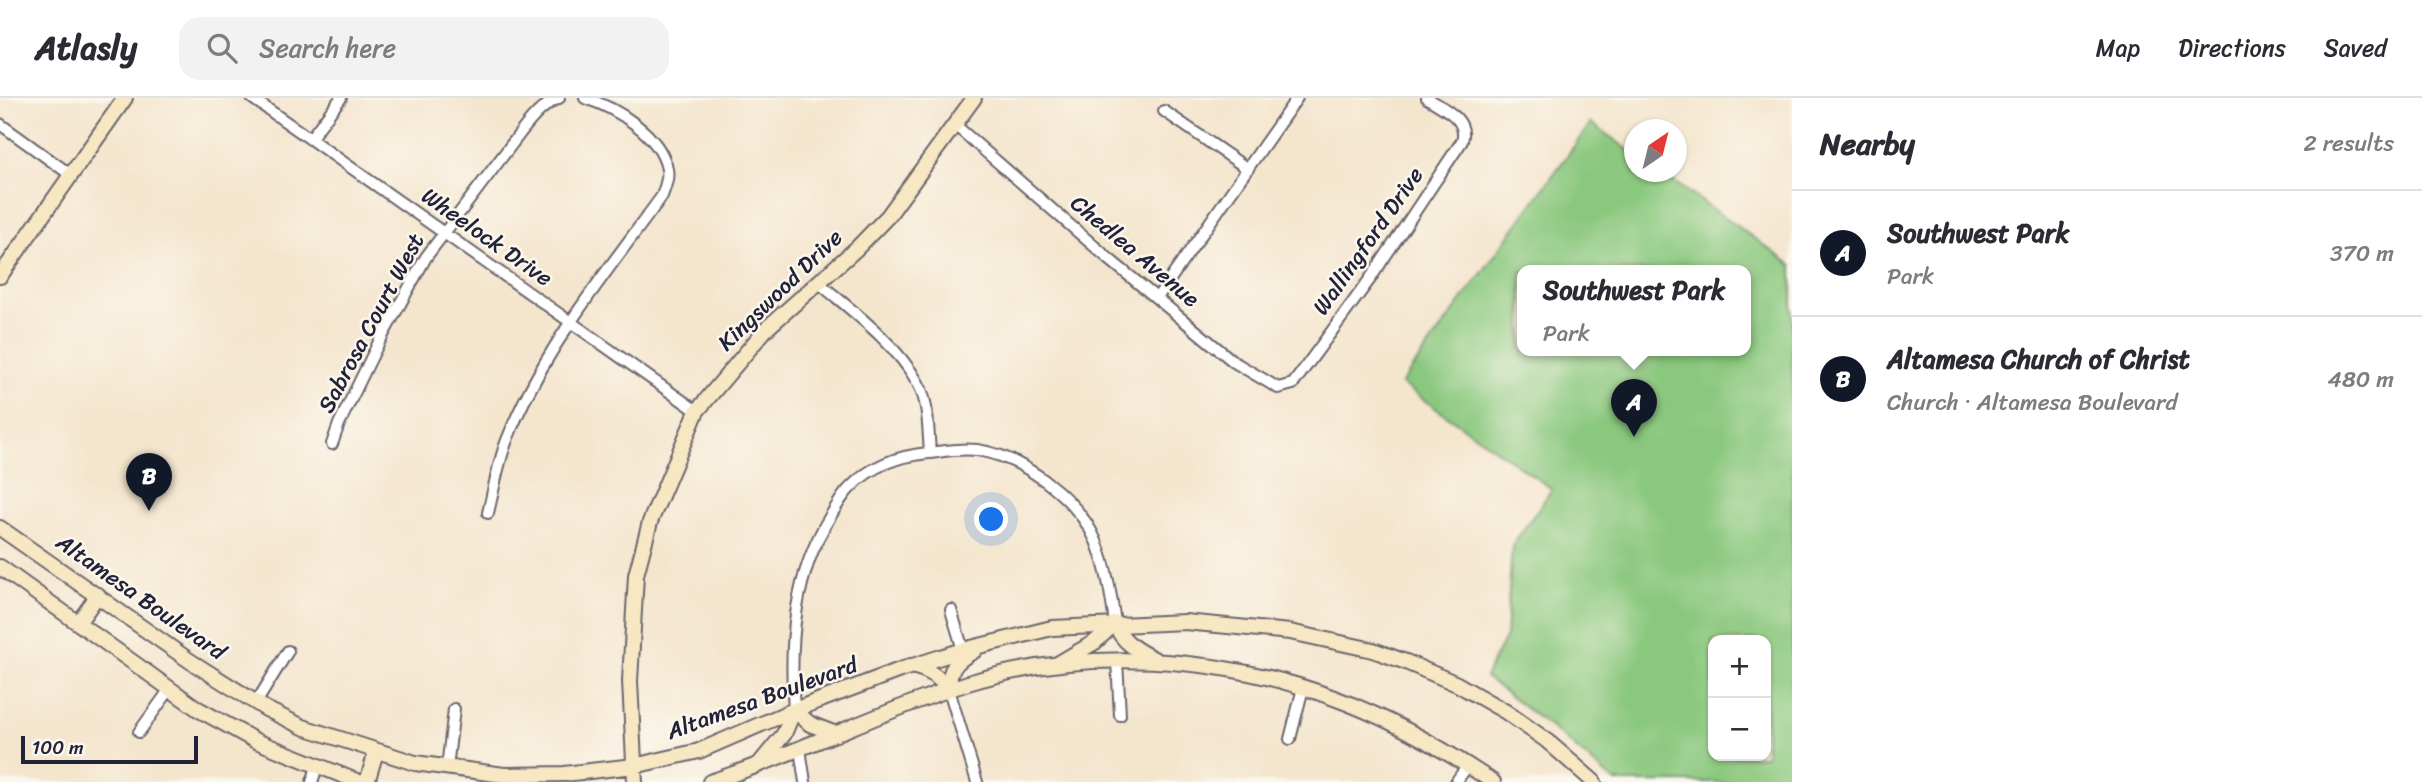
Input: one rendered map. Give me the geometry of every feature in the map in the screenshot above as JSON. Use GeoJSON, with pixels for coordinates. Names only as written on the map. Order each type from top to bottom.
{"type":"FeatureCollection","features":[{"type":"Feature","properties":{"kind":"main road"},"geometry":{"type":"LineString","coordinates":[[0,275],[125,98]]}},
{"type":"Feature","properties":{"kind":"main road","name":"Kingswood Drive"},"geometry":{"type":"LineString","coordinates":[[635,782],[630,681],[636,575],[650,522],[697,411],[766,330],[857,248],[888,216],[974,98]]}},
{"type":"Feature","properties":{"kind":"main road","name":"Altamesa Boulevard"},"geometry":{"type":"LineString","coordinates":[[0,528],[256,703],[303,727],[415,763],[504,775],[564,774],[634,766],[699,751],[794,710],[911,666],[963,650],[1052,628],[1185,622],[1302,634],[1373,650],[1457,684],[1506,712],[1546,740],[1594,782]]}},
{"type":"Feature","properties":{"kind":"main road"},"geometry":{"type":"LineString","coordinates":[[0,567],[198,709],[256,741],[359,782]]}},
{"type":"Feature","properties":{"kind":"main road"},"geometry":{"type":"LineString","coordinates":[[78,623],[98,595]]}},
{"type":"Feature","properties":{"kind":"main road"},"geometry":{"type":"LineString","coordinates":[[1055,665],[1095,642],[1115,624],[1118,633],[1135,650],[1159,663]]}},
{"type":"Feature","properties":{"kind":"main road"},"geometry":{"type":"LineString","coordinates":[[949,690],[948,677],[953,669],[963,657],[987,644]]}},
{"type":"Feature","properties":{"kind":"main road"},"geometry":{"type":"LineString","coordinates":[[710,782],[968,683],[1055,665],[1117,661],[1232,670],[1303,688],[1366,712],[1468,765],[1493,782]]}},
{"type":"Feature","properties":{"kind":"main road"},"geometry":{"type":"LineString","coordinates":[[911,666],[938,676],[949,690]]}},
{"type":"Feature","properties":{"kind":"main road"},"geometry":{"type":"LineString","coordinates":[[759,764],[785,734],[794,710],[810,724],[836,734]]}},
{"type":"Feature","properties":{"kind":"main road"},"geometry":{"type":"LineString","coordinates":[[367,782],[376,752]]}},
{"type":"Feature","properties":{"kind":"street","name":"Wheelock Drive"},"geometry":{"type":"LineString","coordinates":[[251,98],[697,411]]}},
{"type":"Feature","properties":{"kind":"street"},"geometry":{"type":"LineString","coordinates":[[310,139],[341,98]]}},
{"type":"Feature","properties":{"kind":"street","name":"Sabrosa Court West"},"geometry":{"type":"LineString","coordinates":[[332,444],[378,344],[443,232],[537,113],[559,98]]}},
{"type":"Feature","properties":{"kind":"street"},"geometry":{"type":"LineString","coordinates":[[488,513],[508,440],[538,376],[572,321],[662,196],[667,184],[668,170],[662,153],[652,140],[604,104],[585,98]]}},
{"type":"Feature","properties":{"kind":"street"},"geometry":{"type":"LineString","coordinates":[[1157,298],[1297,98]]}},
{"type":"Feature","properties":{"kind":"street","name":"Wallingford Drive"},"geometry":{"type":"LineString","coordinates":[[1296,380],[1370,279],[1462,141],[1464,134],[1460,122],[1427,98]]}},
{"type":"Feature","properties":{"kind":"street"},"geometry":{"type":"LineString","coordinates":[[1164,111],[1248,169]]}},
{"type":"Feature","properties":{"kind":"street"},"geometry":{"type":"LineString","coordinates":[[0,124],[71,175]]}},
{"type":"Feature","properties":{"kind":"street","name":"Chedlea Avenue"},"geometry":{"type":"LineString","coordinates":[[955,125],[1234,362],[1278,388],[1293,384],[1296,380]]}},
{"type":"Feature","properties":{"kind":"street"},"geometry":{"type":"LineString","coordinates":[[818,282],[870,327],[895,353],[918,384],[926,411],[930,453]]}},
{"type":"Feature","properties":{"kind":"street"},"geometry":{"type":"LineString","coordinates":[[794,710],[791,671],[796,601],[810,555],[821,531],[849,489],[874,467],[900,457],[947,450],[976,450],[998,454],[1035,474],[1057,491],[1082,518],[1095,540],[1110,582],[1115,624]]}},
{"type":"Feature","properties":{"kind":"street"},"geometry":{"type":"LineString","coordinates":[[951,610],[963,650]]}},
{"type":"Feature","properties":{"kind":"street"},"geometry":{"type":"LineString","coordinates":[[256,703],[288,651]]}},
{"type":"Feature","properties":{"kind":"street"},"geometry":{"type":"LineString","coordinates":[[1117,661],[1120,715]]}},
{"type":"Feature","properties":{"kind":"street"},"geometry":{"type":"LineString","coordinates":[[1290,739],[1303,688]]}},
{"type":"Feature","properties":{"kind":"street"},"geometry":{"type":"LineString","coordinates":[[139,732],[170,689]]}},
{"type":"Feature","properties":{"kind":"street"},"geometry":{"type":"LineString","coordinates":[[949,690],[977,782]]}},
{"type":"Feature","properties":{"kind":"street"},"geometry":{"type":"LineString","coordinates":[[447,768],[454,709]]}},
{"type":"Feature","properties":{"kind":"street"},"geometry":{"type":"LineString","coordinates":[[800,749],[805,782]]}},
{"type":"Feature","properties":{"kind":"street"},"geometry":{"type":"LineString","coordinates":[[1456,782],[1468,765]]}},
{"type":"Feature","properties":{"kind":"street"},"geometry":{"type":"LineString","coordinates":[[312,782],[317,767]]}},
{"type":"Feature","properties":{"kind":"green space"},"geometry":{"type":"Polygon","coordinates":[[[1591,123],[1624,147],[1624,182],[1674,182],[1792,265],[1792,782],[1615,782],[1563,737],[1485,677],[1506,636],[1512,546],[1552,489],[1401,384],[1591,123]]]}},
{"type":"Feature","properties":{"kind":"place","name":"Southwest Park"},"geometry":{"type":"Point","coordinates":[1634,437]}},
{"type":"Feature","properties":{"kind":"place","name":"Altamesa Church of Christ"},"geometry":{"type":"Point","coordinates":[149,511]}}]}
